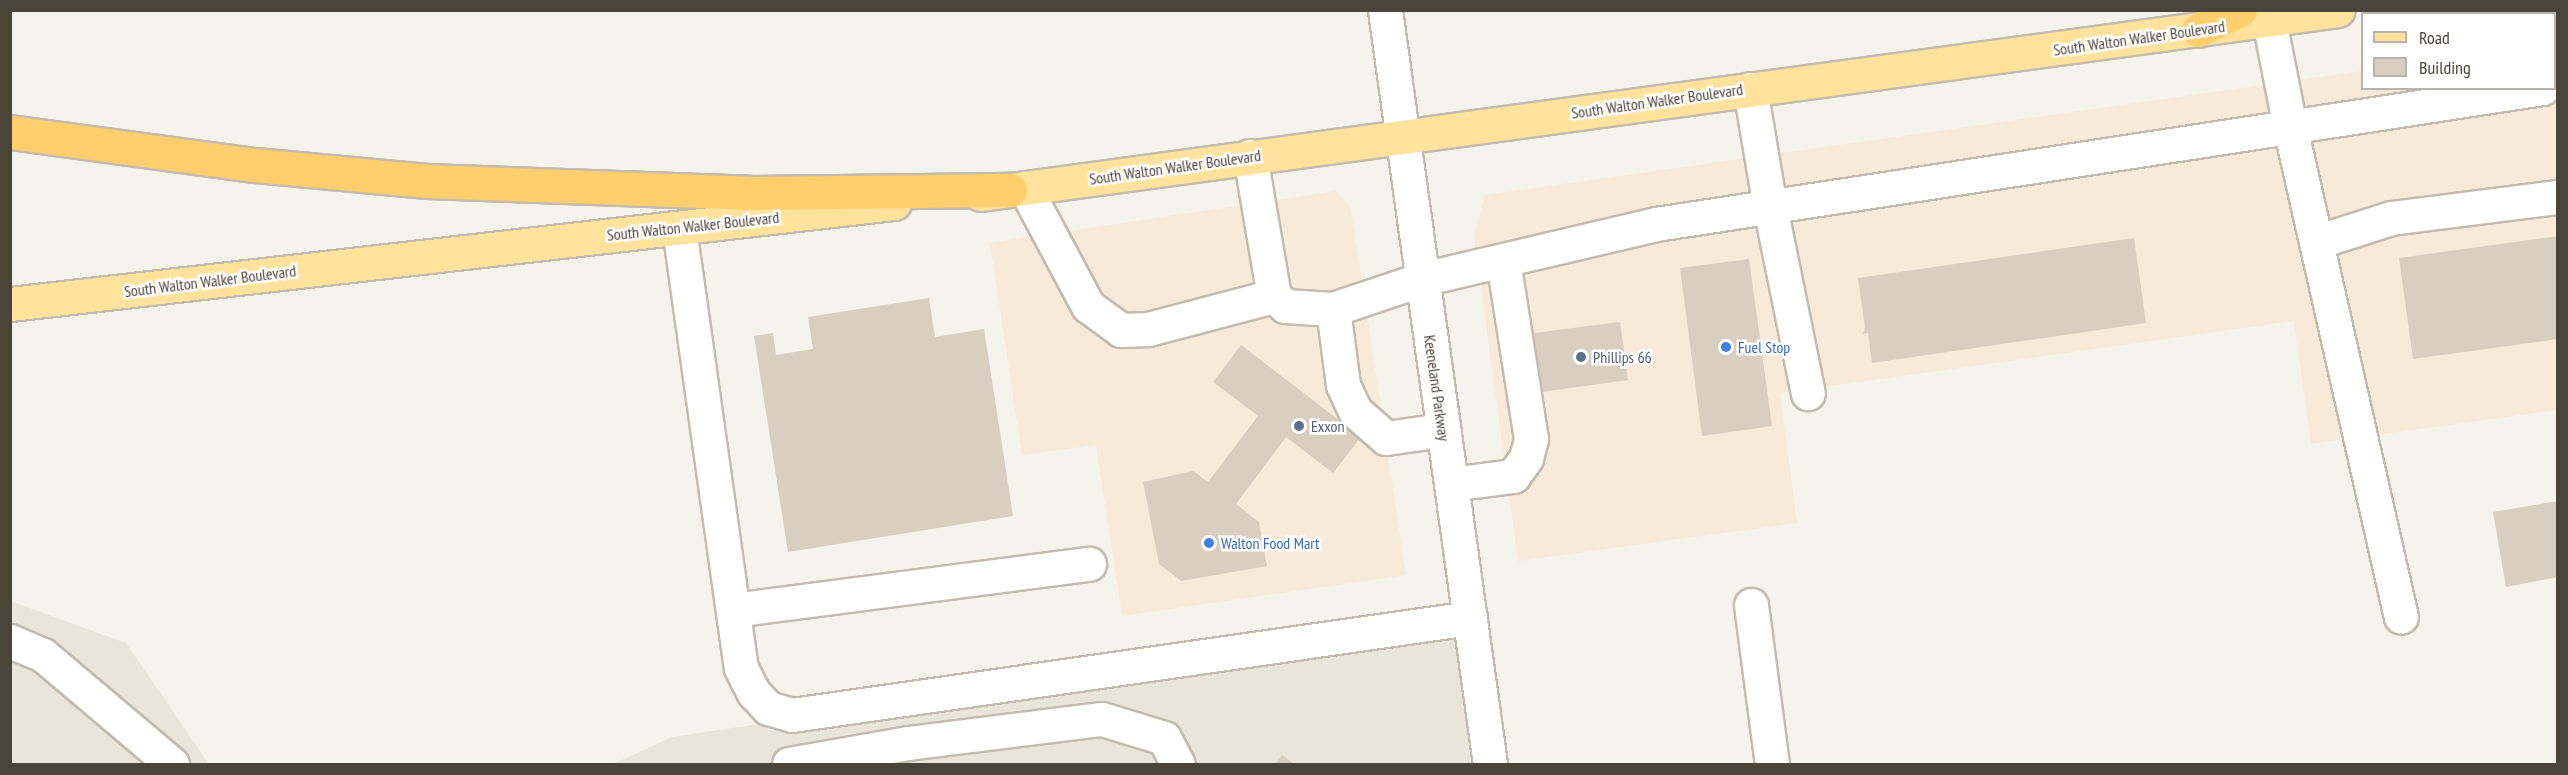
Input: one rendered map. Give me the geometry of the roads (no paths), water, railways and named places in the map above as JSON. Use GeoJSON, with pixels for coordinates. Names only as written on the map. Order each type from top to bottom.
{"type":"FeatureCollection","features":[{"type":"Feature","properties":{"kind":"highway"},"geometry":{"type":"LineString","coordinates":[[2198,30],[2258,14]]}},
{"type":"Feature","properties":{"kind":"highway"},"geometry":{"type":"LineString","coordinates":[[10,132],[255,165],[427,181],[750,193],[1017,189]]}},
{"type":"Feature","properties":{"kind":"main road"},"geometry":{"type":"LineString","coordinates":[[2258,14],[2338,10]]}},
{"type":"Feature","properties":{"kind":"main road","name":"South Walton Walker Boulevard"},"geometry":{"type":"LineString","coordinates":[[10,304],[1017,189],[1401,135],[2198,30]]}},
{"type":"Feature","properties":{"kind":"street","name":"Keeneland Parkway"},"geometry":{"type":"LineString","coordinates":[[1385,10],[1490,765]]}},
{"type":"Feature","properties":{"kind":"street"},"geometry":{"type":"LineString","coordinates":[[2258,14],[2290,127],[2401,617]]}},
{"type":"Feature","properties":{"kind":"street"},"geometry":{"type":"LineString","coordinates":[[1750,89],[1770,207],[1808,393]]}},
{"type":"Feature","properties":{"kind":"street"},"geometry":{"type":"LineString","coordinates":[[1250,156],[1274,296],[1285,306],[1333,309],[1422,279],[1656,224],[2530,90]]}},
{"type":"Feature","properties":{"kind":"street"},"geometry":{"type":"LineString","coordinates":[[1017,189],[1088,306],[1121,330],[1148,329],[1274,296]]}},
{"type":"Feature","properties":{"kind":"street"},"geometry":{"type":"LineString","coordinates":[[2316,242],[2391,218],[2558,197]]}},
{"type":"Feature","properties":{"kind":"street"},"geometry":{"type":"LineString","coordinates":[[678,228],[741,668],[754,693],[768,708],[792,715],[1470,618]]}},
{"type":"Feature","properties":{"kind":"street"},"geometry":{"type":"LineString","coordinates":[[1451,484],[1513,476],[1526,458],[1531,439],[1503,260]]}},
{"type":"Feature","properties":{"kind":"street"},"geometry":{"type":"LineString","coordinates":[[1333,309],[1343,385],[1355,411],[1386,438],[1443,430]]}},
{"type":"Feature","properties":{"kind":"street"},"geometry":{"type":"LineString","coordinates":[[733,610],[1089,564]]}},
{"type":"Feature","properties":{"kind":"street"},"geometry":{"type":"LineString","coordinates":[[1751,605],[1772,765]]}},
{"type":"Feature","properties":{"kind":"street"},"geometry":{"type":"LineString","coordinates":[[10,641],[43,656],[172,765]]}},
{"type":"Feature","properties":{"kind":"street"},"geometry":{"type":"LineString","coordinates":[[789,765],[908,743],[1102,719],[1164,738],[1178,765]]}},
{"type":"Feature","properties":{"kind":"place","name":"Fuel Stop"},"geometry":{"type":"Point","coordinates":[1726,347]}},
{"type":"Feature","properties":{"kind":"place","name":"Phillips 66"},"geometry":{"type":"Point","coordinates":[1581,357]}},
{"type":"Feature","properties":{"kind":"place","name":"Exxon"},"geometry":{"type":"Point","coordinates":[1299,426]}},
{"type":"Feature","properties":{"kind":"place","name":"Walton Food Mart"},"geometry":{"type":"Point","coordinates":[1209,543]}}]}
